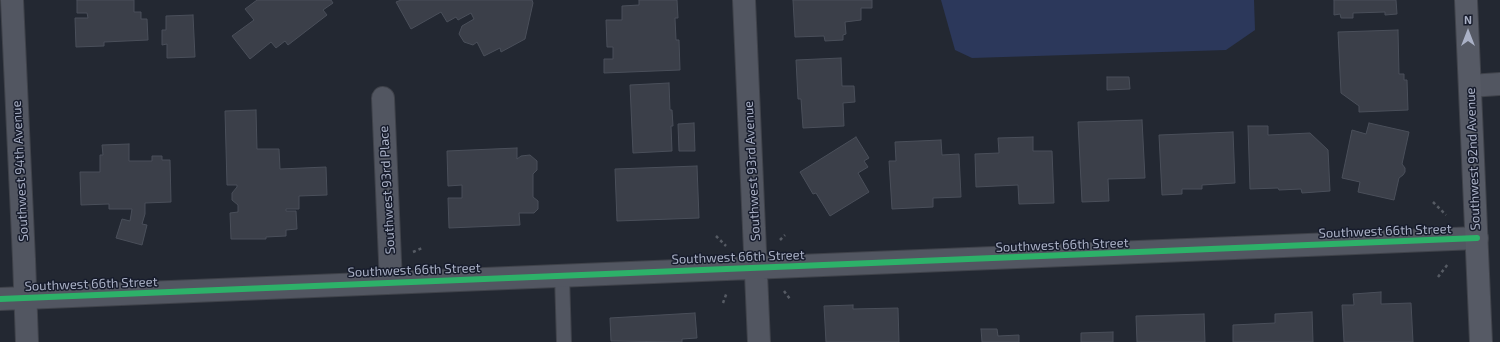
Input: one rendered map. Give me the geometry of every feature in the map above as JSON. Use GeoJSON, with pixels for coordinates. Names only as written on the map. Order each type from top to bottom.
{"type":"FeatureCollection","features":[{"type":"Feature","properties":{"kind":"street","name":"Southwest 94th Avenue"},"geometry":{"type":"LineString","coordinates":[[12,0],[7,28],[26,298],[27,342]]}},
{"type":"Feature","properties":{"kind":"street","name":"Southwest 93rd Avenue"},"geometry":{"type":"LineString","coordinates":[[744,0],[759,342]]}},
{"type":"Feature","properties":{"kind":"street","name":"Southwest 92nd Avenue"},"geometry":{"type":"LineString","coordinates":[[1466,0],[1481,342]]}},
{"type":"Feature","properties":{"kind":"street"},"geometry":{"type":"LineString","coordinates":[[1470,86],[1500,84]]}},
{"type":"Feature","properties":{"kind":"street","name":"Southwest 93rd Place"},"geometry":{"type":"LineString","coordinates":[[383,98],[391,282]]}},
{"type":"Feature","properties":{"kind":"street","name":"Southwest 66th Street"},"geometry":{"type":"LineString","coordinates":[[0,299],[1477,238]]}},
{"type":"Feature","properties":{"kind":"lane"},"geometry":{"type":"LineString","coordinates":[[562,275],[564,342]]}},
{"type":"Feature","properties":{"kind":"path"},"geometry":{"type":"LineString","coordinates":[[1433,202],[1446,215]]}},
{"type":"Feature","properties":{"kind":"path"},"geometry":{"type":"LineString","coordinates":[[780,240],[785,235]]}},
{"type":"Feature","properties":{"kind":"path"},"geometry":{"type":"LineString","coordinates":[[716,236],[726,247]]}},
{"type":"Feature","properties":{"kind":"path"},"geometry":{"type":"LineString","coordinates":[[409,253],[422,248]]}},
{"type":"Feature","properties":{"kind":"path"},"geometry":{"type":"LineString","coordinates":[[1438,276],[1448,264]]}},
{"type":"Feature","properties":{"kind":"path"},"geometry":{"type":"LineString","coordinates":[[723,303],[729,288]]}},
{"type":"Feature","properties":{"kind":"path"},"geometry":{"type":"LineString","coordinates":[[782,289],[790,298]]}},
{"type":"Feature","properties":{"kind":"water"},"geometry":{"type":"Polygon","coordinates":[[[941,0],[1254,0],[1255,30],[1226,50],[972,58],[955,50],[941,0]]]}},
{"type":"Feature","properties":{"kind":"building"},"geometry":{"type":"Polygon","coordinates":[[[77,0],[134,0],[134,12],[141,12],[141,19],[147,19],[148,40],[104,42],[104,46],[76,47],[75,18],[88,18],[87,13],[77,13],[77,0]]]}},
{"type":"Feature","properties":{"kind":"building"},"geometry":{"type":"Polygon","coordinates":[[[257,0],[331,0],[333,3],[323,10],[327,15],[288,45],[285,41],[276,48],[271,42],[250,59],[232,36],[254,20],[245,9],[257,0]]]}},
{"type":"Feature","properties":{"kind":"building"},"geometry":{"type":"Polygon","coordinates":[[[401,0],[532,0],[533,3],[525,39],[501,52],[500,48],[484,56],[477,42],[473,45],[464,42],[459,34],[462,26],[474,19],[471,13],[458,20],[456,17],[447,22],[441,12],[411,29],[396,2],[401,0]]]}},
{"type":"Feature","properties":{"kind":"building"},"geometry":{"type":"Polygon","coordinates":[[[639,0],[677,0],[678,18],[675,18],[676,40],[679,40],[680,70],[604,73],[604,59],[613,59],[613,47],[607,47],[606,20],[622,20],[622,6],[639,5],[639,0]]]}},
{"type":"Feature","properties":{"kind":"building"},"geometry":{"type":"Polygon","coordinates":[[[793,0],[872,0],[872,8],[861,8],[861,20],[845,22],[846,34],[843,35],[843,40],[825,41],[824,36],[795,37],[793,0]]]}},
{"type":"Feature","properties":{"kind":"building"},"geometry":{"type":"Polygon","coordinates":[[[1334,0],[1396,0],[1397,14],[1385,15],[1385,12],[1353,13],[1353,18],[1341,18],[1340,14],[1334,15],[1334,0]]]}},
{"type":"Feature","properties":{"kind":"building"},"geometry":{"type":"Polygon","coordinates":[[[193,15],[195,57],[167,58],[167,44],[162,45],[162,30],[166,30],[166,16],[193,15]]]}},
{"type":"Feature","properties":{"kind":"building"},"geometry":{"type":"Polygon","coordinates":[[[1398,30],[1399,74],[1404,74],[1404,80],[1407,80],[1408,110],[1359,112],[1359,106],[1341,93],[1338,32],[1398,30]]]}},
{"type":"Feature","properties":{"kind":"building"},"geometry":{"type":"Polygon","coordinates":[[[841,58],[842,86],[854,86],[855,102],[843,103],[844,126],[803,128],[801,99],[798,99],[796,60],[841,58]]]}},
{"type":"Feature","properties":{"kind":"building"},"geometry":{"type":"Polygon","coordinates":[[[1107,77],[1129,77],[1130,89],[1107,90],[1107,77]]]}},
{"type":"Feature","properties":{"kind":"building"},"geometry":{"type":"Polygon","coordinates":[[[669,83],[670,110],[672,110],[673,126],[671,126],[672,151],[633,153],[630,85],[669,83]]]}},
{"type":"Feature","properties":{"kind":"building"},"geometry":{"type":"Polygon","coordinates":[[[256,110],[257,149],[279,149],[280,169],[326,167],[327,195],[299,196],[299,209],[286,209],[286,211],[296,211],[297,229],[286,230],[286,236],[266,237],[266,239],[231,239],[230,213],[238,212],[238,205],[232,200],[232,193],[237,185],[227,185],[225,111],[256,110]]]}},
{"type":"Feature","properties":{"kind":"building"},"geometry":{"type":"Polygon","coordinates":[[[1142,120],[1145,178],[1108,179],[1109,201],[1082,202],[1078,122],[1142,120]]]}},
{"type":"Feature","properties":{"kind":"building"},"geometry":{"type":"Polygon","coordinates":[[[694,123],[695,151],[679,151],[678,124],[694,123]]]}},
{"type":"Feature","properties":{"kind":"building"},"geometry":{"type":"Polygon","coordinates":[[[1369,123],[1409,132],[1402,164],[1405,168],[1405,172],[1399,178],[1394,200],[1358,192],[1360,182],[1342,178],[1352,130],[1366,134],[1369,123]]]}},
{"type":"Feature","properties":{"kind":"building"},"geometry":{"type":"Polygon","coordinates":[[[1248,126],[1268,126],[1268,135],[1310,133],[1328,150],[1330,191],[1302,193],[1301,189],[1250,189],[1248,126]]]}},
{"type":"Feature","properties":{"kind":"building"},"geometry":{"type":"Polygon","coordinates":[[[1233,132],[1235,183],[1202,185],[1202,189],[1182,189],[1182,194],[1162,195],[1159,135],[1233,132]]]}},
{"type":"Feature","properties":{"kind":"building"},"geometry":{"type":"Polygon","coordinates":[[[856,137],[869,158],[864,161],[868,167],[858,173],[869,192],[830,216],[816,193],[813,194],[800,172],[856,137]]]}},
{"type":"Feature","properties":{"kind":"building"},"geometry":{"type":"Polygon","coordinates":[[[1033,137],[1033,151],[1052,151],[1054,203],[1019,204],[1018,185],[976,187],[975,154],[999,153],[998,138],[1033,137]]]}},
{"type":"Feature","properties":{"kind":"building"},"geometry":{"type":"Polygon","coordinates":[[[941,140],[942,155],[959,154],[961,197],[933,198],[933,207],[892,209],[889,161],[896,161],[895,142],[941,140]]]}},
{"type":"Feature","properties":{"kind":"building"},"geometry":{"type":"Polygon","coordinates":[[[129,144],[129,161],[152,161],[152,156],[162,156],[162,160],[170,160],[171,202],[145,203],[145,214],[142,224],[147,225],[142,245],[116,238],[122,219],[130,221],[132,209],[109,209],[109,204],[81,205],[80,172],[100,172],[100,155],[103,155],[102,145],[129,144]]]}},
{"type":"Feature","properties":{"kind":"building"},"geometry":{"type":"Polygon","coordinates":[[[517,148],[517,159],[521,156],[530,155],[537,161],[537,170],[533,174],[533,197],[538,201],[538,209],[534,213],[519,213],[520,225],[449,228],[448,198],[462,198],[462,185],[448,186],[447,151],[517,148]]]}},
{"type":"Feature","properties":{"kind":"building"},"geometry":{"type":"Polygon","coordinates":[[[697,166],[699,218],[617,221],[615,169],[697,166]]]}},
{"type":"Feature","properties":{"kind":"building"},"geometry":{"type":"Polygon","coordinates":[[[1381,292],[1381,304],[1411,303],[1413,342],[1344,342],[1342,305],[1354,305],[1353,294],[1381,292]]]}},
{"type":"Feature","properties":{"kind":"building"},"geometry":{"type":"Polygon","coordinates":[[[853,305],[853,309],[898,308],[899,342],[826,342],[824,306],[853,305]]]}},
{"type":"Feature","properties":{"kind":"building"},"geometry":{"type":"Polygon","coordinates":[[[1312,312],[1313,342],[1233,342],[1233,325],[1275,323],[1275,314],[1312,312]]]}},
{"type":"Feature","properties":{"kind":"building"},"geometry":{"type":"Polygon","coordinates":[[[695,313],[697,338],[682,339],[682,342],[611,341],[610,318],[695,313]]]}},
{"type":"Feature","properties":{"kind":"building"},"geometry":{"type":"Polygon","coordinates":[[[1204,314],[1205,342],[1137,342],[1136,316],[1204,314]]]}},
{"type":"Feature","properties":{"kind":"building"},"geometry":{"type":"Polygon","coordinates":[[[981,329],[997,329],[998,336],[1019,335],[1019,342],[982,342],[981,329]]]}},
{"type":"Feature","properties":{"kind":"building"},"geometry":{"type":"Polygon","coordinates":[[[1113,332],[1113,342],[1081,342],[1081,333],[1113,332]]]}},
{"type":"Feature","properties":{"kind":"cycle path"},"geometry":{"type":"LineString","coordinates":[[0,299],[1477,238]]}}]}
